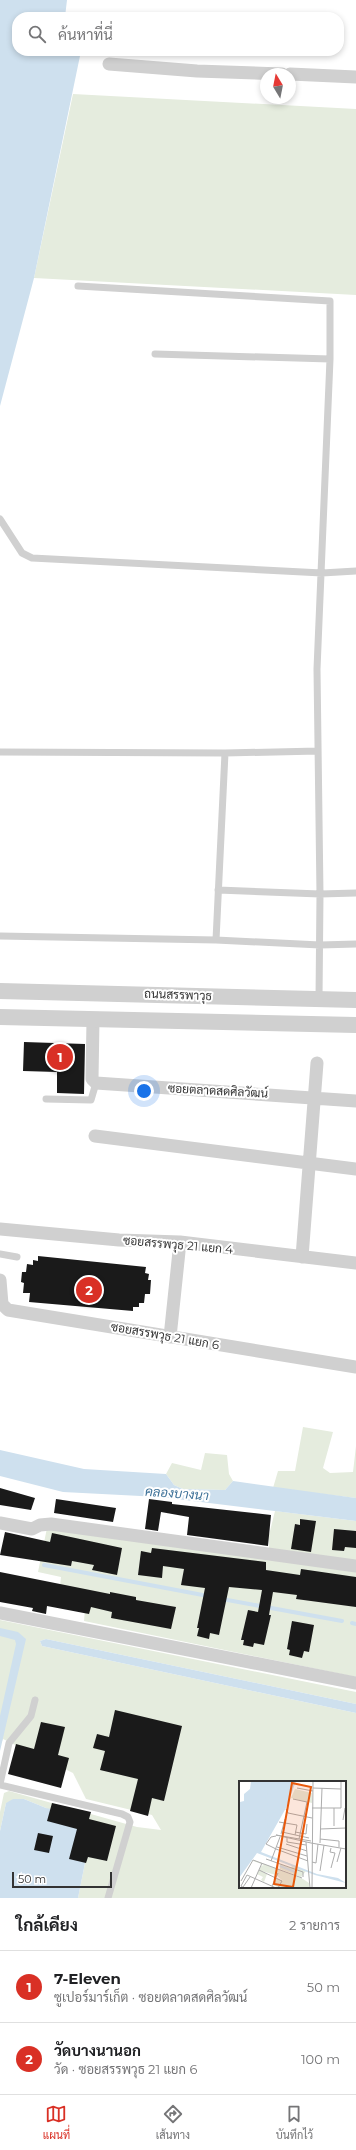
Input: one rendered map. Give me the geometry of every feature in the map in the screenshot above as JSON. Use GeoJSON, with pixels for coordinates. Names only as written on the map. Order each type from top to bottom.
{"type":"FeatureCollection","features":[{"type":"Feature","properties":{"kind":"street"},"geometry":{"type":"LineString","coordinates":[[109,64],[197,71],[260,73]]}},
{"type":"Feature","properties":{"kind":"street"},"geometry":{"type":"LineString","coordinates":[[296,74],[356,76]]}},
{"type":"Feature","properties":{"kind":"street","name":"ถนนสรรพาวุธ"},"geometry":{"type":"LineString","coordinates":[[0,991],[356,1000]]}},
{"type":"Feature","properties":{"kind":"street"},"geometry":{"type":"LineString","coordinates":[[0,1016],[93,1020],[356,1025]]}},
{"type":"Feature","properties":{"kind":"street"},"geometry":{"type":"LineString","coordinates":[[93,1020],[92,1079],[96,1083]]}},
{"type":"Feature","properties":{"kind":"street"},"geometry":{"type":"LineString","coordinates":[[302,1257],[313,1096],[317,1063]]}},
{"type":"Feature","properties":{"kind":"street","name":"ซอยตลาดสดศิลวัฒน์"},"geometry":{"type":"LineString","coordinates":[[96,1083],[356,1100]]}},
{"type":"Feature","properties":{"kind":"street"},"geometry":{"type":"LineString","coordinates":[[95,1136],[356,1169]]}},
{"type":"Feature","properties":{"kind":"street","name":"ซอยสรรพวุธ 21 แยก 4"},"geometry":{"type":"LineString","coordinates":[[0,1229],[119,1240],[180,1242],[356,1263]]}},
{"type":"Feature","properties":{"kind":"street"},"geometry":{"type":"LineString","coordinates":[[170,1337],[180,1242]]}},
{"type":"Feature","properties":{"kind":"street","name":"ซอยสรรพวุธ 21 แยก 6"},"geometry":{"type":"LineString","coordinates":[[0,1280],[2,1304],[8,1310],[126,1328],[170,1337],[356,1367]]}},
{"type":"Feature","properties":{"kind":"street"},"geometry":{"type":"LineString","coordinates":[[0,1523],[32,1529],[40,1525],[51,1524],[356,1566]]}},
{"type":"Feature","properties":{"kind":"street"},"geometry":{"type":"LineString","coordinates":[[0,1613],[356,1683]]}},
{"type":"Feature","properties":{"kind":"lane"},"geometry":{"type":"LineString","coordinates":[[78,286],[330,301],[330,359],[317,669],[320,894],[319,999]]}},
{"type":"Feature","properties":{"kind":"lane"},"geometry":{"type":"LineString","coordinates":[[154,354],[330,359]]}},
{"type":"Feature","properties":{"kind":"lane"},"geometry":{"type":"LineString","coordinates":[[0,519],[22,553],[32,558],[322,573],[356,572]]}},
{"type":"Feature","properties":{"kind":"lane"},"geometry":{"type":"LineString","coordinates":[[0,752],[318,751]]}},
{"type":"Feature","properties":{"kind":"lane"},"geometry":{"type":"LineString","coordinates":[[216,940],[225,752]]}},
{"type":"Feature","properties":{"kind":"lane"},"geometry":{"type":"LineString","coordinates":[[218,890],[320,894],[356,893]]}},
{"type":"Feature","properties":{"kind":"lane"},"geometry":{"type":"LineString","coordinates":[[0,936],[216,940],[320,945],[356,944]]}},
{"type":"Feature","properties":{"kind":"lane"},"geometry":{"type":"LineString","coordinates":[[46,1099],[91,1100],[96,1083]]}},
{"type":"Feature","properties":{"kind":"lane"},"geometry":{"type":"LineString","coordinates":[[0,1254],[17,1257]]}},
{"type":"Feature","properties":{"kind":"lane"},"geometry":{"type":"LineString","coordinates":[[35,1700],[32,1716],[8,1744],[0,1784],[122,1814],[128,1817],[130,1822],[108,1898]]}},
{"type":"Feature","properties":{"kind":"shaded area"},"geometry":{"type":"Polygon","coordinates":[[[73,94],[356,109],[356,295],[34,278],[73,94]]]}},
{"type":"Feature","properties":{"kind":"shaded area"},"geometry":{"type":"Polygon","coordinates":[[[303,1427],[333,1432],[323,1468],[330,1473],[353,1472],[356,1446],[356,1498],[273,1488],[278,1471],[295,1471],[303,1427]]]}},
{"type":"Feature","properties":{"kind":"shaded area"},"geometry":{"type":"Polygon","coordinates":[[[205,1453],[227,1455],[229,1474],[233,1481],[225,1490],[183,1489],[174,1485],[166,1474],[172,1463],[201,1470],[205,1453]]]}},
{"type":"Feature","properties":{"kind":"shaded area"},"geometry":{"type":"Polygon","coordinates":[[[275,1511],[356,1521],[356,1562],[269,1549],[269,1535],[275,1511]]]}},
{"type":"Feature","properties":{"kind":"shaded area"},"geometry":{"type":"Polygon","coordinates":[[[47,1528],[356,1572],[356,1677],[84,1621],[85,1609],[58,1603],[61,1577],[38,1572],[47,1528]]]}},
{"type":"Feature","properties":{"kind":"shaded area"},"geometry":{"type":"Polygon","coordinates":[[[0,1620],[356,1692],[356,1704],[46,1639],[40,1641],[42,1646],[356,1713],[356,1898],[78,1898],[90,1838],[46,1808],[24,1799],[6,1803],[0,1831],[0,1812],[4,1793],[9,1791],[137,1827],[161,1830],[152,1815],[86,1799],[73,1773],[3,1739],[0,1745],[0,1620]]]}},
{"type":"Feature","properties":{"kind":"water"},"geometry":{"type":"Polygon","coordinates":[[[0,0],[67,0],[66,12],[12,12],[12,56],[80,56],[34,278],[0,406],[0,0]]]}},
{"type":"Feature","properties":{"kind":"water","name":"คลองบางนา"},"geometry":{"type":"Polygon","coordinates":[[[0,1450],[84,1469],[166,1474],[174,1485],[183,1489],[225,1490],[233,1481],[356,1498],[356,1521],[160,1497],[63,1492],[0,1476],[0,1450]]]}},
{"type":"Feature","properties":{"kind":"water"},"geometry":{"type":"Polygon","coordinates":[[[0,1628],[18,1632],[26,1639],[0,1751],[0,1716],[16,1644],[15,1640],[0,1636],[0,1628]]]}},
{"type":"Feature","properties":{"kind":"water"},"geometry":{"type":"Polygon","coordinates":[[[46,1639],[356,1704],[356,1713],[42,1646],[40,1641],[46,1639]]]}},
{"type":"Feature","properties":{"kind":"water"},"geometry":{"type":"Polygon","coordinates":[[[13,1799],[24,1799],[46,1808],[82,1816],[90,1838],[78,1898],[0,1898],[0,1831],[6,1803],[13,1799]]]}},
{"type":"Feature","properties":{"kind":"building"},"geometry":{"type":"Polygon","coordinates":[[[24,1042],[85,1044],[84,1094],[57,1093],[57,1072],[23,1071],[24,1042]]]}},
{"type":"Feature","properties":{"kind":"building"},"geometry":{"type":"Polygon","coordinates":[[[38,1256],[146,1267],[145,1273],[149,1274],[148,1280],[151,1280],[150,1294],[145,1294],[144,1303],[139,1303],[139,1307],[133,1307],[133,1311],[29,1302],[30,1293],[23,1293],[24,1283],[21,1282],[22,1272],[26,1272],[27,1264],[33,1265],[33,1260],[38,1261],[38,1256]]]}},
{"type":"Feature","properties":{"kind":"building"},"geometry":{"type":"Polygon","coordinates":[[[0,1488],[35,1498],[31,1510],[0,1505],[0,1488]]]}},
{"type":"Feature","properties":{"kind":"building"},"geometry":{"type":"Polygon","coordinates":[[[56,1499],[116,1508],[113,1522],[54,1513],[56,1499]]]}},
{"type":"Feature","properties":{"kind":"building"},"geometry":{"type":"Polygon","coordinates":[[[149,1499],[172,1502],[172,1504],[271,1515],[268,1546],[187,1535],[189,1517],[161,1512],[158,1531],[145,1529],[149,1499]]]}},
{"type":"Feature","properties":{"kind":"building"},"geometry":{"type":"Polygon","coordinates":[[[300,1519],[316,1521],[311,1552],[291,1549],[295,1524],[300,1525],[300,1519]]]}},
{"type":"Feature","properties":{"kind":"building"},"geometry":{"type":"Polygon","coordinates":[[[334,1529],[356,1531],[356,1548],[345,1547],[344,1551],[332,1550],[334,1529]]]}},
{"type":"Feature","properties":{"kind":"building"},"geometry":{"type":"Polygon","coordinates":[[[5,1532],[50,1542],[52,1533],[122,1548],[117,1575],[92,1570],[94,1565],[72,1561],[71,1566],[0,1555],[5,1532]]]}},
{"type":"Feature","properties":{"kind":"building"},"geometry":{"type":"Polygon","coordinates":[[[152,1548],[266,1562],[266,1570],[300,1575],[301,1569],[356,1577],[356,1607],[296,1599],[297,1595],[273,1592],[269,1615],[271,1615],[264,1645],[254,1643],[253,1647],[243,1645],[244,1640],[241,1640],[248,1610],[258,1612],[262,1590],[229,1587],[219,1635],[210,1633],[209,1639],[197,1636],[199,1628],[197,1628],[205,1588],[181,1585],[184,1569],[163,1566],[162,1578],[138,1575],[141,1551],[151,1553],[152,1548]]]}},
{"type":"Feature","properties":{"kind":"building"},"geometry":{"type":"Polygon","coordinates":[[[0,1572],[110,1594],[110,1592],[136,1597],[136,1600],[176,1607],[171,1629],[111,1618],[112,1612],[91,1607],[89,1614],[47,1606],[46,1614],[32,1611],[33,1608],[0,1602],[0,1572]]]}},
{"type":"Feature","properties":{"kind":"building"},"geometry":{"type":"Polygon","coordinates":[[[292,1621],[314,1625],[309,1652],[304,1651],[302,1658],[289,1655],[290,1650],[287,1649],[292,1621]]]}},
{"type":"Feature","properties":{"kind":"building"},"geometry":{"type":"Polygon","coordinates":[[[115,1710],[182,1726],[164,1801],[152,1798],[148,1816],[130,1811],[138,1779],[100,1770],[105,1751],[93,1748],[97,1734],[109,1737],[115,1710]]]}},
{"type":"Feature","properties":{"kind":"building"},"geometry":{"type":"Polygon","coordinates":[[[41,1722],[65,1727],[58,1755],[69,1758],[61,1788],[8,1774],[16,1744],[34,1749],[41,1722]]]}},
{"type":"Feature","properties":{"kind":"building"},"geometry":{"type":"Polygon","coordinates":[[[52,1803],[91,1812],[89,1819],[116,1826],[107,1861],[88,1857],[86,1863],[69,1859],[77,1829],[47,1821],[52,1803]]]}},
{"type":"Feature","properties":{"kind":"building"},"geometry":{"type":"Polygon","coordinates":[[[38,1833],[53,1836],[49,1853],[34,1850],[38,1833]]]}},
{"type":"Feature","properties":{"kind":"waterway"},"geometry":{"type":"LineString","coordinates":[[44,1565],[208,1596]]}},
{"type":"Feature","properties":{"kind":"waterway"},"geometry":{"type":"LineString","coordinates":[[222,1599],[342,1621]]}},
{"type":"Feature","properties":{"kind":"waterway"},"geometry":{"type":"LineString","coordinates":[[352,1623],[356,1624]]}},
{"type":"Feature","properties":{"kind":"place","name":"7-Eleven"},"geometry":{"type":"Point","coordinates":[60,1057]}},
{"type":"Feature","properties":{"kind":"place","name":"วัดบางนานอก"},"geometry":{"type":"Point","coordinates":[89,1290]}}]}
